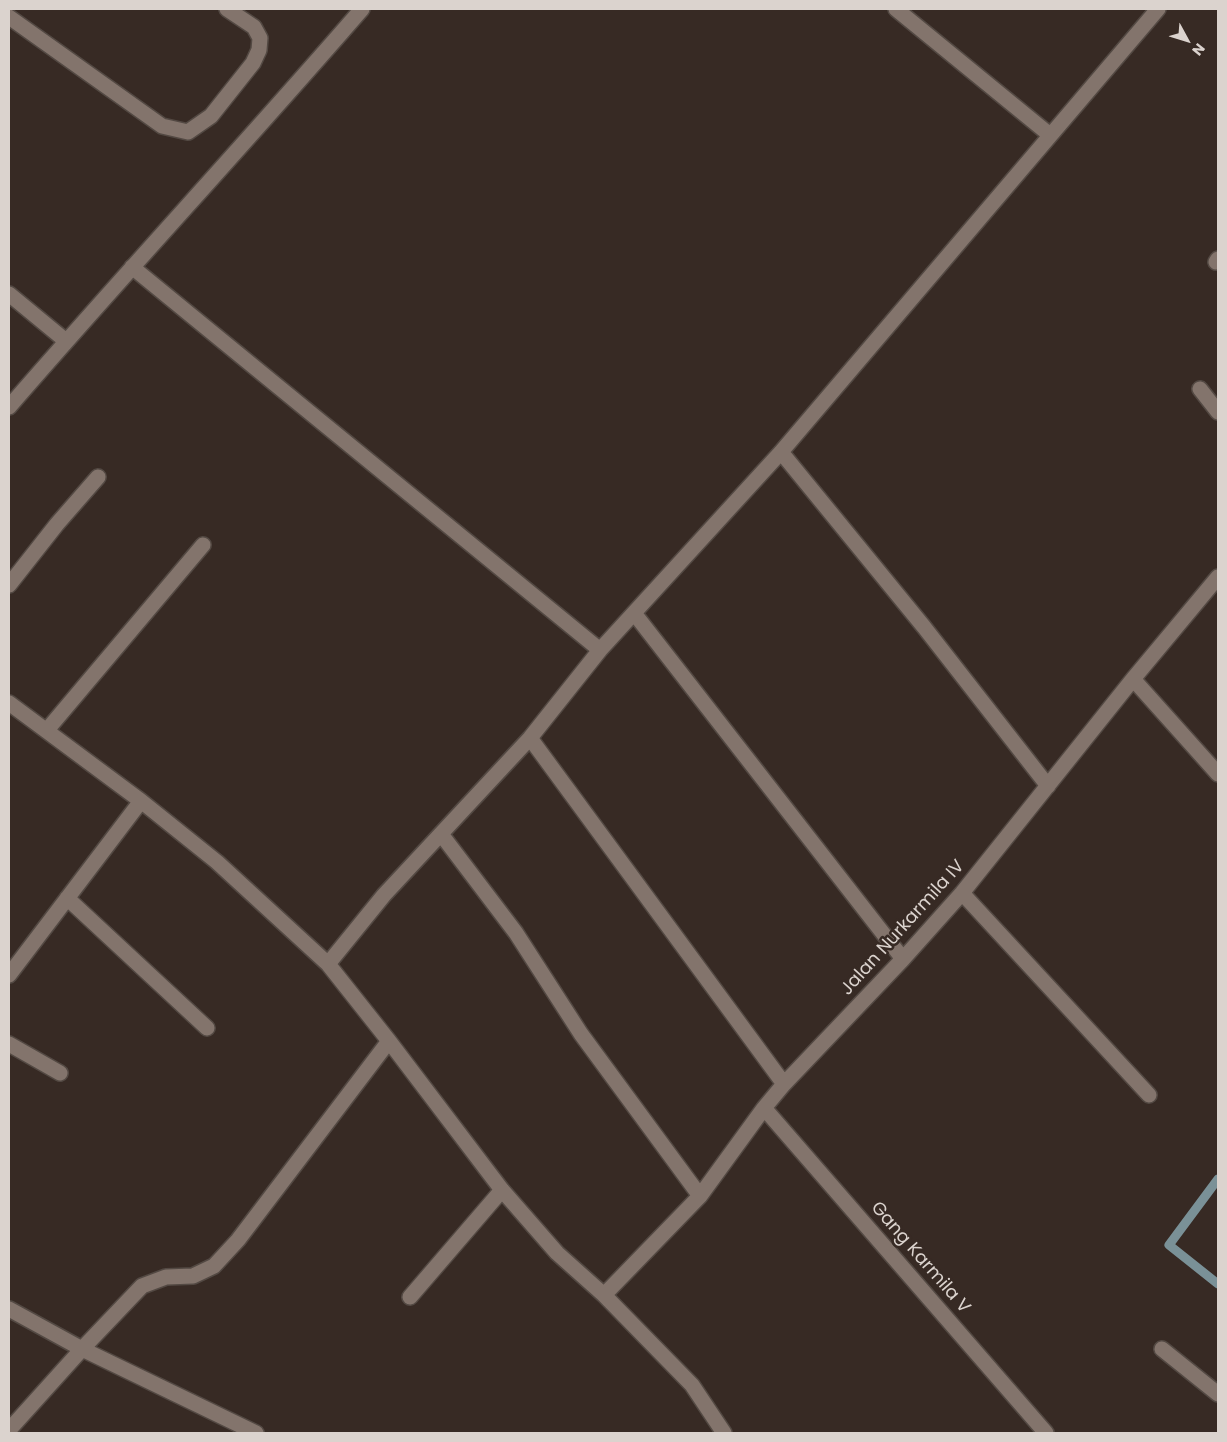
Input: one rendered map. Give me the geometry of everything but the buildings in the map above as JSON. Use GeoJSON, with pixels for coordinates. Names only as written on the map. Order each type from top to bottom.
{"type":"FeatureCollection","features":[{"type":"Feature","properties":{"kind":"street"},"geometry":{"type":"LineString","coordinates":[[9,17],[162,126],[188,132],[211,116],[253,63],[259,50],[260,38],[254,27],[227,9]]}},
{"type":"Feature","properties":{"kind":"street"},"geometry":{"type":"LineString","coordinates":[[9,407],[362,9]]}},
{"type":"Feature","properties":{"kind":"street"},"geometry":{"type":"LineString","coordinates":[[896,9],[1050,135]]}},
{"type":"Feature","properties":{"kind":"street"},"geometry":{"type":"LineString","coordinates":[[328,964],[384,895],[530,738],[600,650],[781,452],[1158,9]]}},
{"type":"Feature","properties":{"kind":"street"},"geometry":{"type":"LineString","coordinates":[[132,267],[600,650]]}},
{"type":"Feature","properties":{"kind":"street"},"geometry":{"type":"LineString","coordinates":[[9,294],[66,341]]}},
{"type":"Feature","properties":{"kind":"street"},"geometry":{"type":"LineString","coordinates":[[1200,389],[1218,412]]}},
{"type":"Feature","properties":{"kind":"street"},"geometry":{"type":"LineString","coordinates":[[781,452],[924,627],[1048,786]]}},
{"type":"Feature","properties":{"kind":"street"},"geometry":{"type":"LineString","coordinates":[[9,585],[57,524],[98,477]]}},
{"type":"Feature","properties":{"kind":"street"},"geometry":{"type":"LineString","coordinates":[[47,730],[203,545]]}},
{"type":"Feature","properties":{"kind":"street","name":"Jalan Nurkarmila IV"},"geometry":{"type":"LineString","coordinates":[[604,1295],[700,1196],[764,1108],[784,1084],[903,959],[962,893],[1133,679],[1218,577]]}},
{"type":"Feature","properties":{"kind":"street"},"geometry":{"type":"LineString","coordinates":[[634,613],[903,959]]}},
{"type":"Feature","properties":{"kind":"street"},"geometry":{"type":"LineString","coordinates":[[1133,679],[1218,774]]}},
{"type":"Feature","properties":{"kind":"street"},"geometry":{"type":"LineString","coordinates":[[9,703],[141,800],[217,862],[328,964],[502,1190],[557,1253],[604,1295],[692,1386],[724,1433]]}},
{"type":"Feature","properties":{"kind":"street"},"geometry":{"type":"LineString","coordinates":[[530,738],[784,1084]]}},
{"type":"Feature","properties":{"kind":"street"},"geometry":{"type":"LineString","coordinates":[[9,976],[141,800]]}},
{"type":"Feature","properties":{"kind":"street"},"geometry":{"type":"LineString","coordinates":[[440,834],[516,933],[581,1034],[700,1196]]}},
{"type":"Feature","properties":{"kind":"street"},"geometry":{"type":"LineString","coordinates":[[962,893],[1149,1094]]}},
{"type":"Feature","properties":{"kind":"street"},"geometry":{"type":"LineString","coordinates":[[68,898],[207,1028]]}},
{"type":"Feature","properties":{"kind":"street"},"geometry":{"type":"LineString","coordinates":[[9,1430],[142,1286],[166,1277],[194,1276],[214,1266],[238,1240],[389,1041]]}},
{"type":"Feature","properties":{"kind":"street"},"geometry":{"type":"LineString","coordinates":[[9,1044],[60,1073]]}},
{"type":"Feature","properties":{"kind":"street","name":"Gang Karmila V"},"geometry":{"type":"LineString","coordinates":[[764,1108],[1046,1433]]}},
{"type":"Feature","properties":{"kind":"street"},"geometry":{"type":"LineString","coordinates":[[410,1298],[502,1190]]}},
{"type":"Feature","properties":{"kind":"street"},"geometry":{"type":"LineString","coordinates":[[9,1309],[82,1349],[256,1433]]}},
{"type":"Feature","properties":{"kind":"street"},"geometry":{"type":"LineString","coordinates":[[1162,1349],[1218,1394]]}},
{"type":"Feature","properties":{"kind":"waterway"},"geometry":{"type":"LineString","coordinates":[[1218,1179],[1169,1245],[1218,1284]]}}]}
